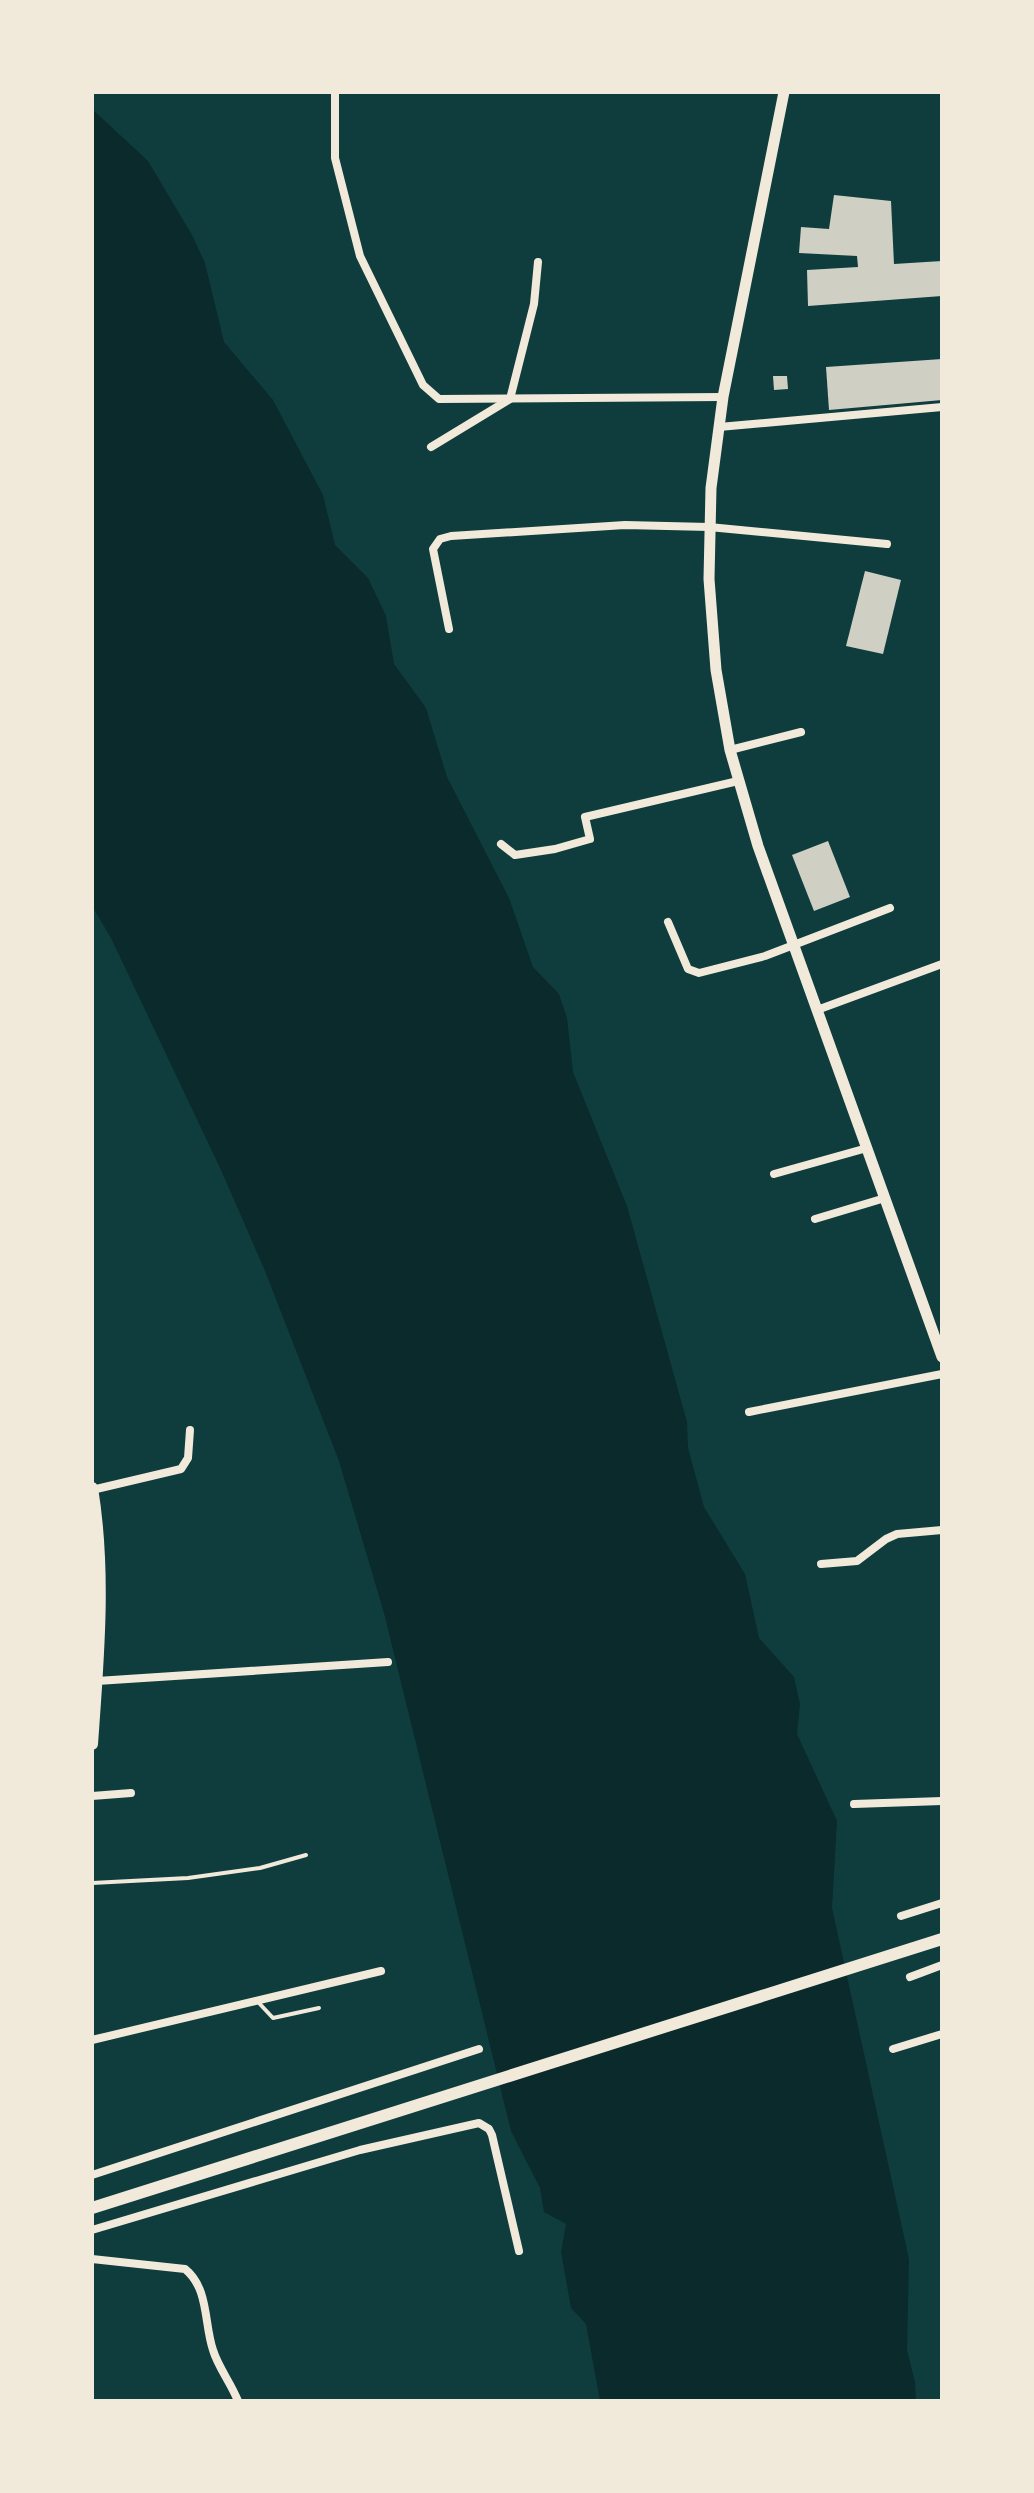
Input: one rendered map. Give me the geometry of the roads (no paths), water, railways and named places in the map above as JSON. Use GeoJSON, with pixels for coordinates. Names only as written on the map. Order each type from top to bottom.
{"type":"FeatureCollection","features":[{"type":"Feature","properties":{"kind":"main road"},"geometry":{"type":"LineString","coordinates":[[92,1489],[99,1630],[92,1744]]}},
{"type":"Feature","properties":{"kind":"main road"},"geometry":{"type":"LineString","coordinates":[[92,2208],[942,1939]]}},
{"type":"Feature","properties":{"kind":"street"},"geometry":{"type":"LineString","coordinates":[[335,92],[335,158],[360,256],[423,385],[439,399],[723,397]]}},
{"type":"Feature","properties":{"kind":"street"},"geometry":{"type":"LineString","coordinates":[[784,92],[719,427],[709,527],[711,625],[716,670],[730,750],[758,846],[942,1357]]}},
{"type":"Feature","properties":{"kind":"street"},"geometry":{"type":"LineString","coordinates":[[431,447],[510,399],[534,304],[538,262]]}},
{"type":"Feature","properties":{"kind":"street"},"geometry":{"type":"LineString","coordinates":[[719,427],[942,407]]}},
{"type":"Feature","properties":{"kind":"street"},"geometry":{"type":"LineString","coordinates":[[449,629],[433,549],[440,539],[463,534],[625,525],[709,527],[887,544]]}},
{"type":"Feature","properties":{"kind":"street"},"geometry":{"type":"LineString","coordinates":[[730,750],[801,732]]}},
{"type":"Feature","properties":{"kind":"street"},"geometry":{"type":"LineString","coordinates":[[501,844],[515,855],[555,849],[590,839],[585,817],[738,781]]}},
{"type":"Feature","properties":{"kind":"street"},"geometry":{"type":"LineString","coordinates":[[668,922],[688,969],[699,973],[765,956],[890,908]]}},
{"type":"Feature","properties":{"kind":"street"},"geometry":{"type":"LineString","coordinates":[[817,1010],[942,964]]}},
{"type":"Feature","properties":{"kind":"street"},"geometry":{"type":"LineString","coordinates":[[774,1174],[867,1148]]}},
{"type":"Feature","properties":{"kind":"street"},"geometry":{"type":"LineString","coordinates":[[815,1219],[885,1198]]}},
{"type":"Feature","properties":{"kind":"street"},"geometry":{"type":"LineString","coordinates":[[749,1412],[942,1374]]}},
{"type":"Feature","properties":{"kind":"street"},"geometry":{"type":"LineString","coordinates":[[92,1489],[181,1469],[188,1458],[190,1430]]}},
{"type":"Feature","properties":{"kind":"street"},"geometry":{"type":"LineString","coordinates":[[821,1564],[857,1561],[897,1534],[942,1530]]}},
{"type":"Feature","properties":{"kind":"street"},"geometry":{"type":"LineString","coordinates":[[97,1681],[388,1662]]}},
{"type":"Feature","properties":{"kind":"street"},"geometry":{"type":"LineString","coordinates":[[92,1796],[131,1793]]}},
{"type":"Feature","properties":{"kind":"street"},"geometry":{"type":"LineString","coordinates":[[854,1804],[942,1801]]}},
{"type":"Feature","properties":{"kind":"street"},"geometry":{"type":"LineString","coordinates":[[901,1916],[942,1903]]}},
{"type":"Feature","properties":{"kind":"street"},"geometry":{"type":"LineString","coordinates":[[910,1977],[942,1965]]}},
{"type":"Feature","properties":{"kind":"street"},"geometry":{"type":"LineString","coordinates":[[92,2040],[381,1971]]}},
{"type":"Feature","properties":{"kind":"street"},"geometry":{"type":"LineString","coordinates":[[893,2049],[942,2034]]}},
{"type":"Feature","properties":{"kind":"street"},"geometry":{"type":"LineString","coordinates":[[92,2175],[479,2049]]}},
{"type":"Feature","properties":{"kind":"street"},"geometry":{"type":"LineString","coordinates":[[92,2230],[360,2150],[479,2123],[486,2126],[492,2135],[519,2251]]}},
{"type":"Feature","properties":{"kind":"street"},"geometry":{"type":"LineString","coordinates":[[92,2259],[185,2269],[189,2272],[199,2286],[213,2352],[230,2380],[238,2401]]}},
{"type":"Feature","properties":{"kind":"lane"},"geometry":{"type":"LineString","coordinates":[[92,1883],[188,1878],[260,1868],[306,1855]]}},
{"type":"Feature","properties":{"kind":"lane"},"geometry":{"type":"LineString","coordinates":[[257,2001],[273,2018],[319,2008]]}},
{"type":"Feature","properties":{"kind":"water"},"geometry":{"type":"Polygon","coordinates":[[[92,109],[148,161],[192,235],[205,263],[224,342],[273,400],[323,495],[335,545],[368,578],[386,616],[394,664],[426,708],[447,777],[509,898],[533,967],[559,994],[567,1018],[573,1072],[627,1206],[687,1422],[688,1448],[704,1507],[745,1574],[759,1638],[794,1677],[800,1704],[797,1734],[837,1821],[832,1908],[909,2259],[907,2350],[916,2401],[600,2401],[586,2324],[571,2308],[561,2252],[566,2224],[544,2212],[540,2188],[511,2131],[384,1613],[339,1461],[265,1271],[221,1170],[111,938],[92,906],[92,109]]]}}]}
